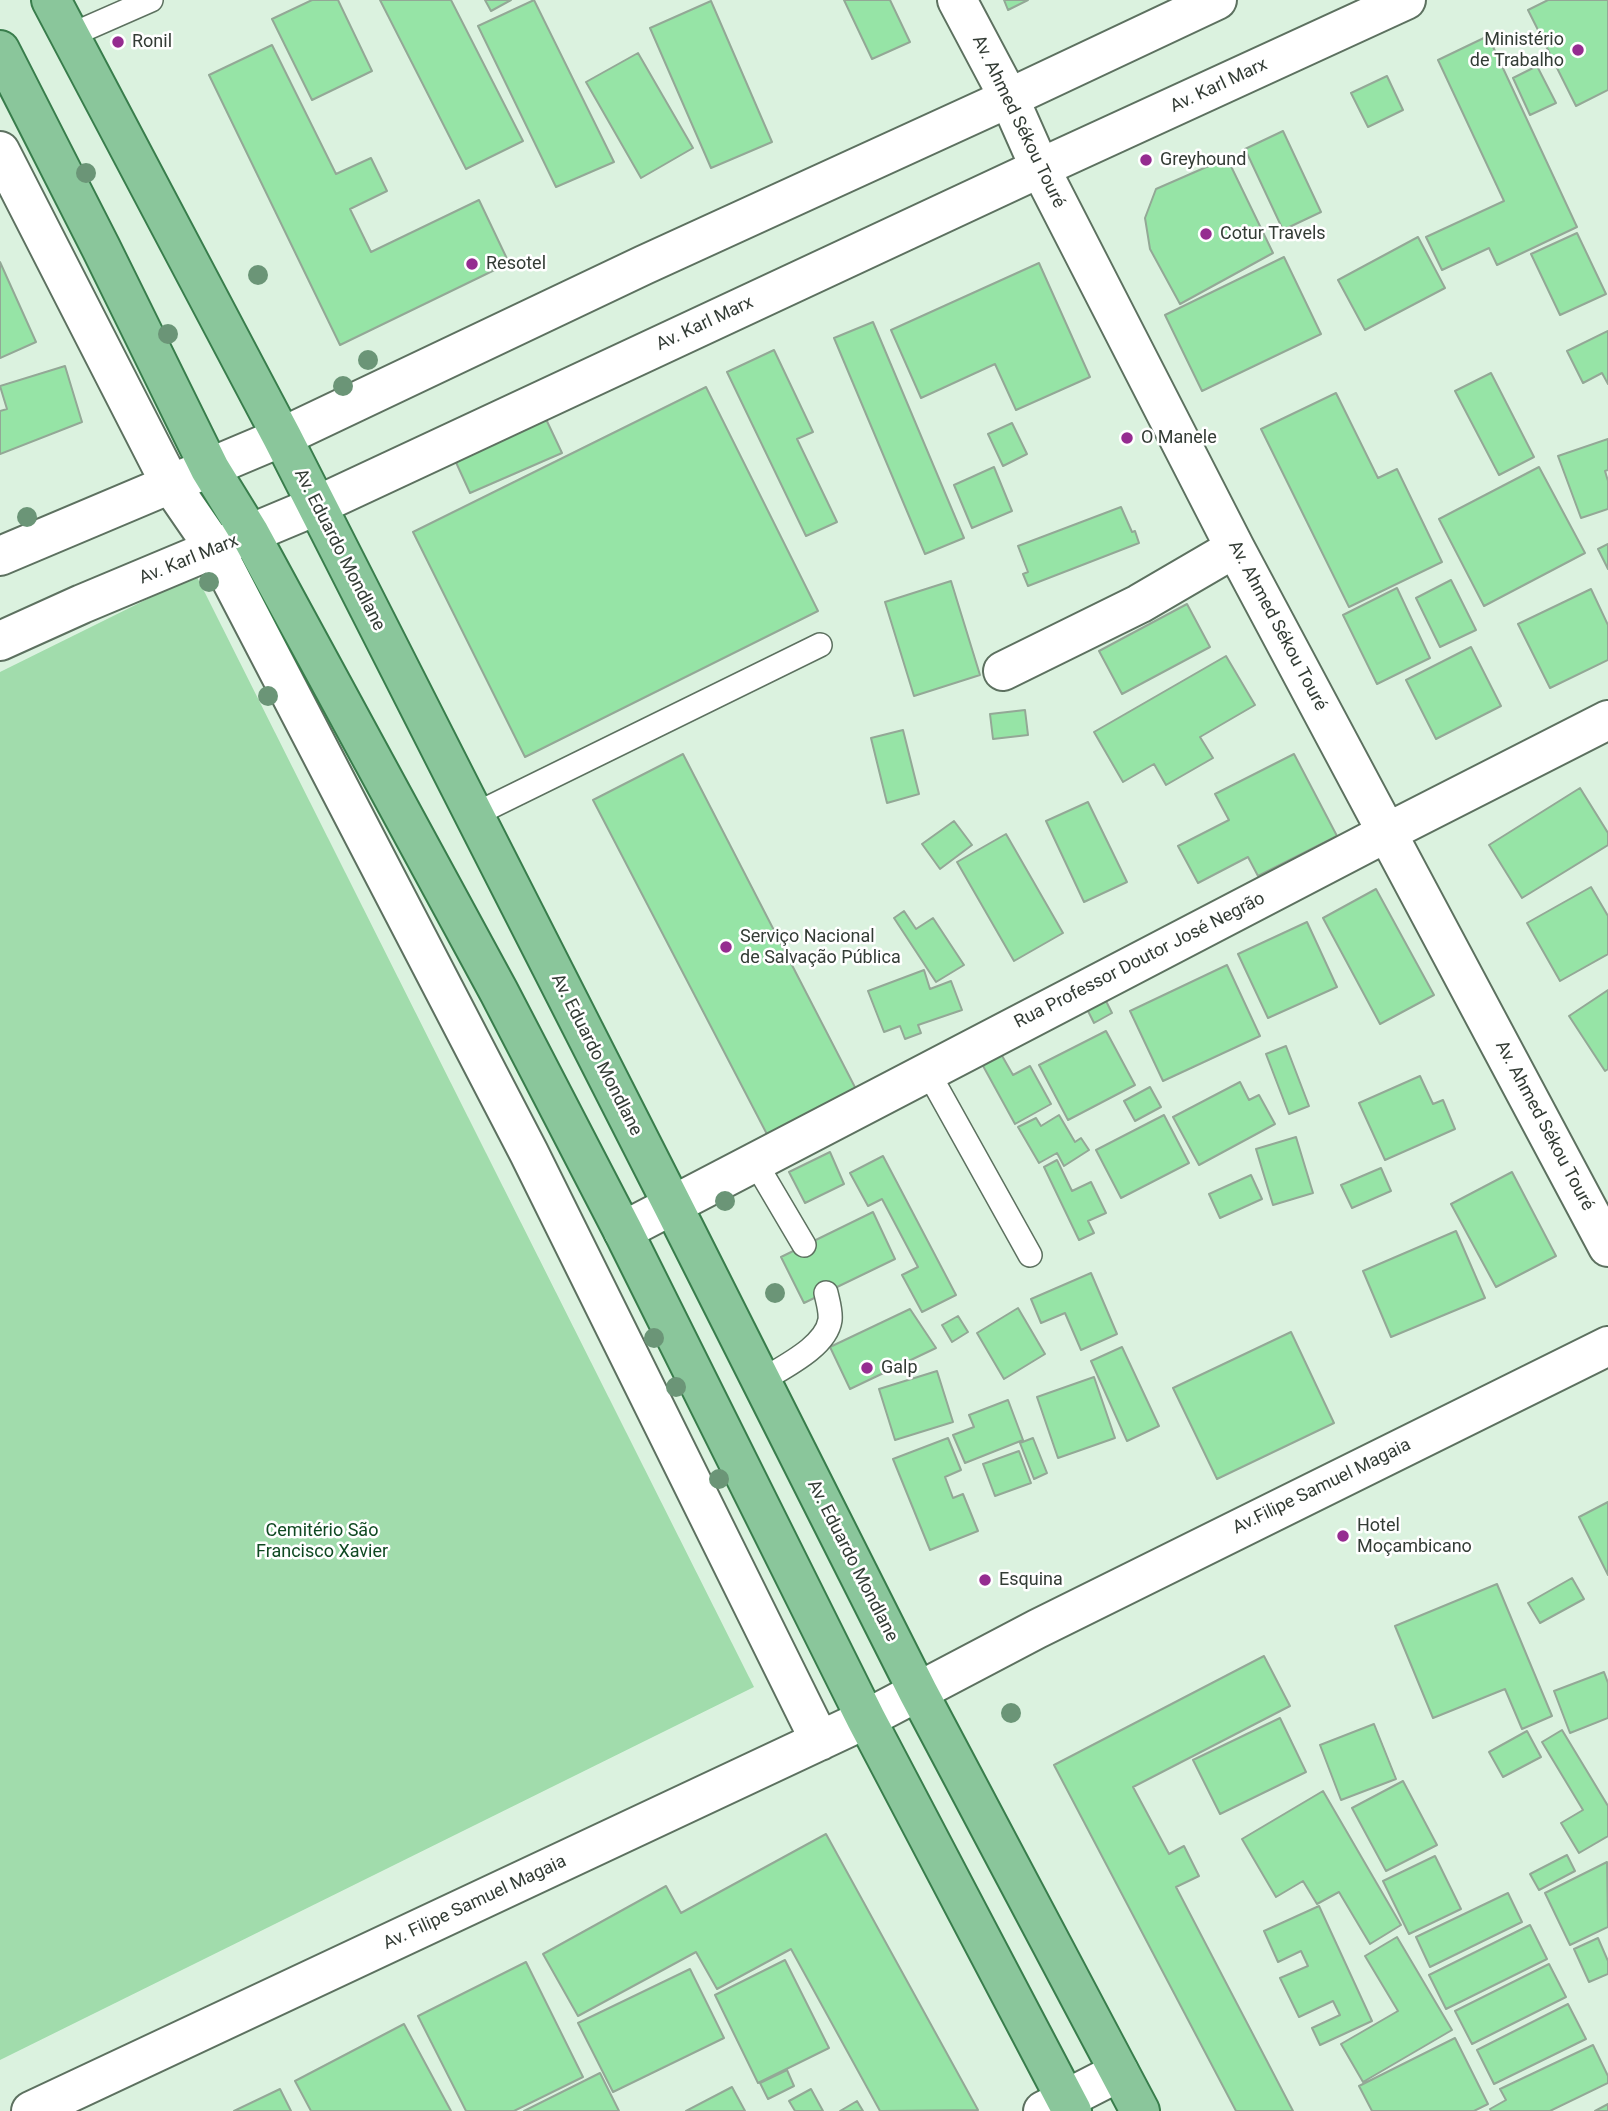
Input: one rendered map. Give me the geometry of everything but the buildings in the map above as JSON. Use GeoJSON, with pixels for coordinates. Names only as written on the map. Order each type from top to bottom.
{"type":"FeatureCollection","features":[{"type":"Feature","properties":{"kind":"main road","name":"Av. Eduardo Mondlane"},"geometry":{"type":"LineString","coordinates":[[51,0],[282,438],[918,1692],[1140,2111]]}},
{"type":"Feature","properties":{"kind":"main road"},"geometry":{"type":"LineString","coordinates":[[0,50],[210,469],[250,534],[492,980],[622,1231],[1060,2107]]}},
{"type":"Feature","properties":{"kind":"street","name":"Av. Ahmed Sékou Touré"},"geometry":{"type":"LineString","coordinates":[[957,0],[1235,548],[1608,1247]]}},
{"type":"Feature","properties":{"kind":"street"},"geometry":{"type":"LineString","coordinates":[[0,556],[282,438],[644,265],[1217,0]]}},
{"type":"Feature","properties":{"kind":"street","name":"Av. Karl Marx"},"geometry":{"type":"LineString","coordinates":[[0,641],[316,506],[1406,0]]}},
{"type":"Feature","properties":{"kind":"street"},"geometry":{"type":"LineString","coordinates":[[0,151],[171,485],[215,549],[529,1153],[820,1741]]}},
{"type":"Feature","properties":{"kind":"street"},"geometry":{"type":"LineString","coordinates":[[1003,671],[1139,604],[1235,548]]}},
{"type":"Feature","properties":{"kind":"street","name":"Rua Professor Doutor José Negrão"},"geometry":{"type":"LineString","coordinates":[[622,1231],[1608,720]]}},
{"type":"Feature","properties":{"kind":"street","name":"Av.Filipe Samuel Magaia"},"geometry":{"type":"LineString","coordinates":[[918,1692],[1037,1629],[1608,1346]]}},
{"type":"Feature","properties":{"kind":"street","name":"Av. Filipe Samuel Magaia"},"geometry":{"type":"LineString","coordinates":[[31,2111],[866,1720],[918,1692]]}},
{"type":"Feature","properties":{"kind":"street"},"geometry":{"type":"LineString","coordinates":[[1060,2107],[1119,2072]]}},
{"type":"Feature","properties":{"kind":"lane"},"geometry":{"type":"LineString","coordinates":[[69,36],[151,0]]}},
{"type":"Feature","properties":{"kind":"lane"},"geometry":{"type":"LineString","coordinates":[[474,815],[820,645]]}},
{"type":"Feature","properties":{"kind":"lane"},"geometry":{"type":"LineString","coordinates":[[928,1072],[1030,1255]]}},
{"type":"Feature","properties":{"kind":"lane"},"geometry":{"type":"LineString","coordinates":[[755,1162],[804,1245]]}},
{"type":"Feature","properties":{"kind":"lane"},"geometry":{"type":"LineString","coordinates":[[761,1381],[820,1343],[828,1330],[831,1317],[826,1293]]}},
{"type":"Feature","properties":{"kind":"green space","name":"Cemitério São Francisco Xavier"},"geometry":{"type":"Polygon","coordinates":[[[196,575],[754,1687],[0,2060],[0,672],[196,575]]]}},
{"type":"Feature","properties":{"kind":"place","name":"Ronil"},"geometry":{"type":"Point","coordinates":[118,42]}},
{"type":"Feature","properties":{"kind":"place","name":"Ministério de Trabalho"},"geometry":{"type":"Point","coordinates":[1578,50]}},
{"type":"Feature","properties":{"kind":"place","name":"Greyhound"},"geometry":{"type":"Point","coordinates":[1146,160]}},
{"type":"Feature","properties":{"kind":"place","name":"Cotur Travels"},"geometry":{"type":"Point","coordinates":[1206,234]}},
{"type":"Feature","properties":{"kind":"place","name":"Resotel"},"geometry":{"type":"Point","coordinates":[472,264]}},
{"type":"Feature","properties":{"kind":"place","name":"O Manele"},"geometry":{"type":"Point","coordinates":[1127,438]}},
{"type":"Feature","properties":{"kind":"place","name":"Serviço Nacional de Salvação Pública"},"geometry":{"type":"Point","coordinates":[726,947]}},
{"type":"Feature","properties":{"kind":"place","name":"Galp"},"geometry":{"type":"Point","coordinates":[867,1368]}},
{"type":"Feature","properties":{"kind":"place","name":"Hotel Moçambicano"},"geometry":{"type":"Point","coordinates":[1343,1536]}},
{"type":"Feature","properties":{"kind":"place","name":"Esquina"},"geometry":{"type":"Point","coordinates":[985,1580]}}]}
